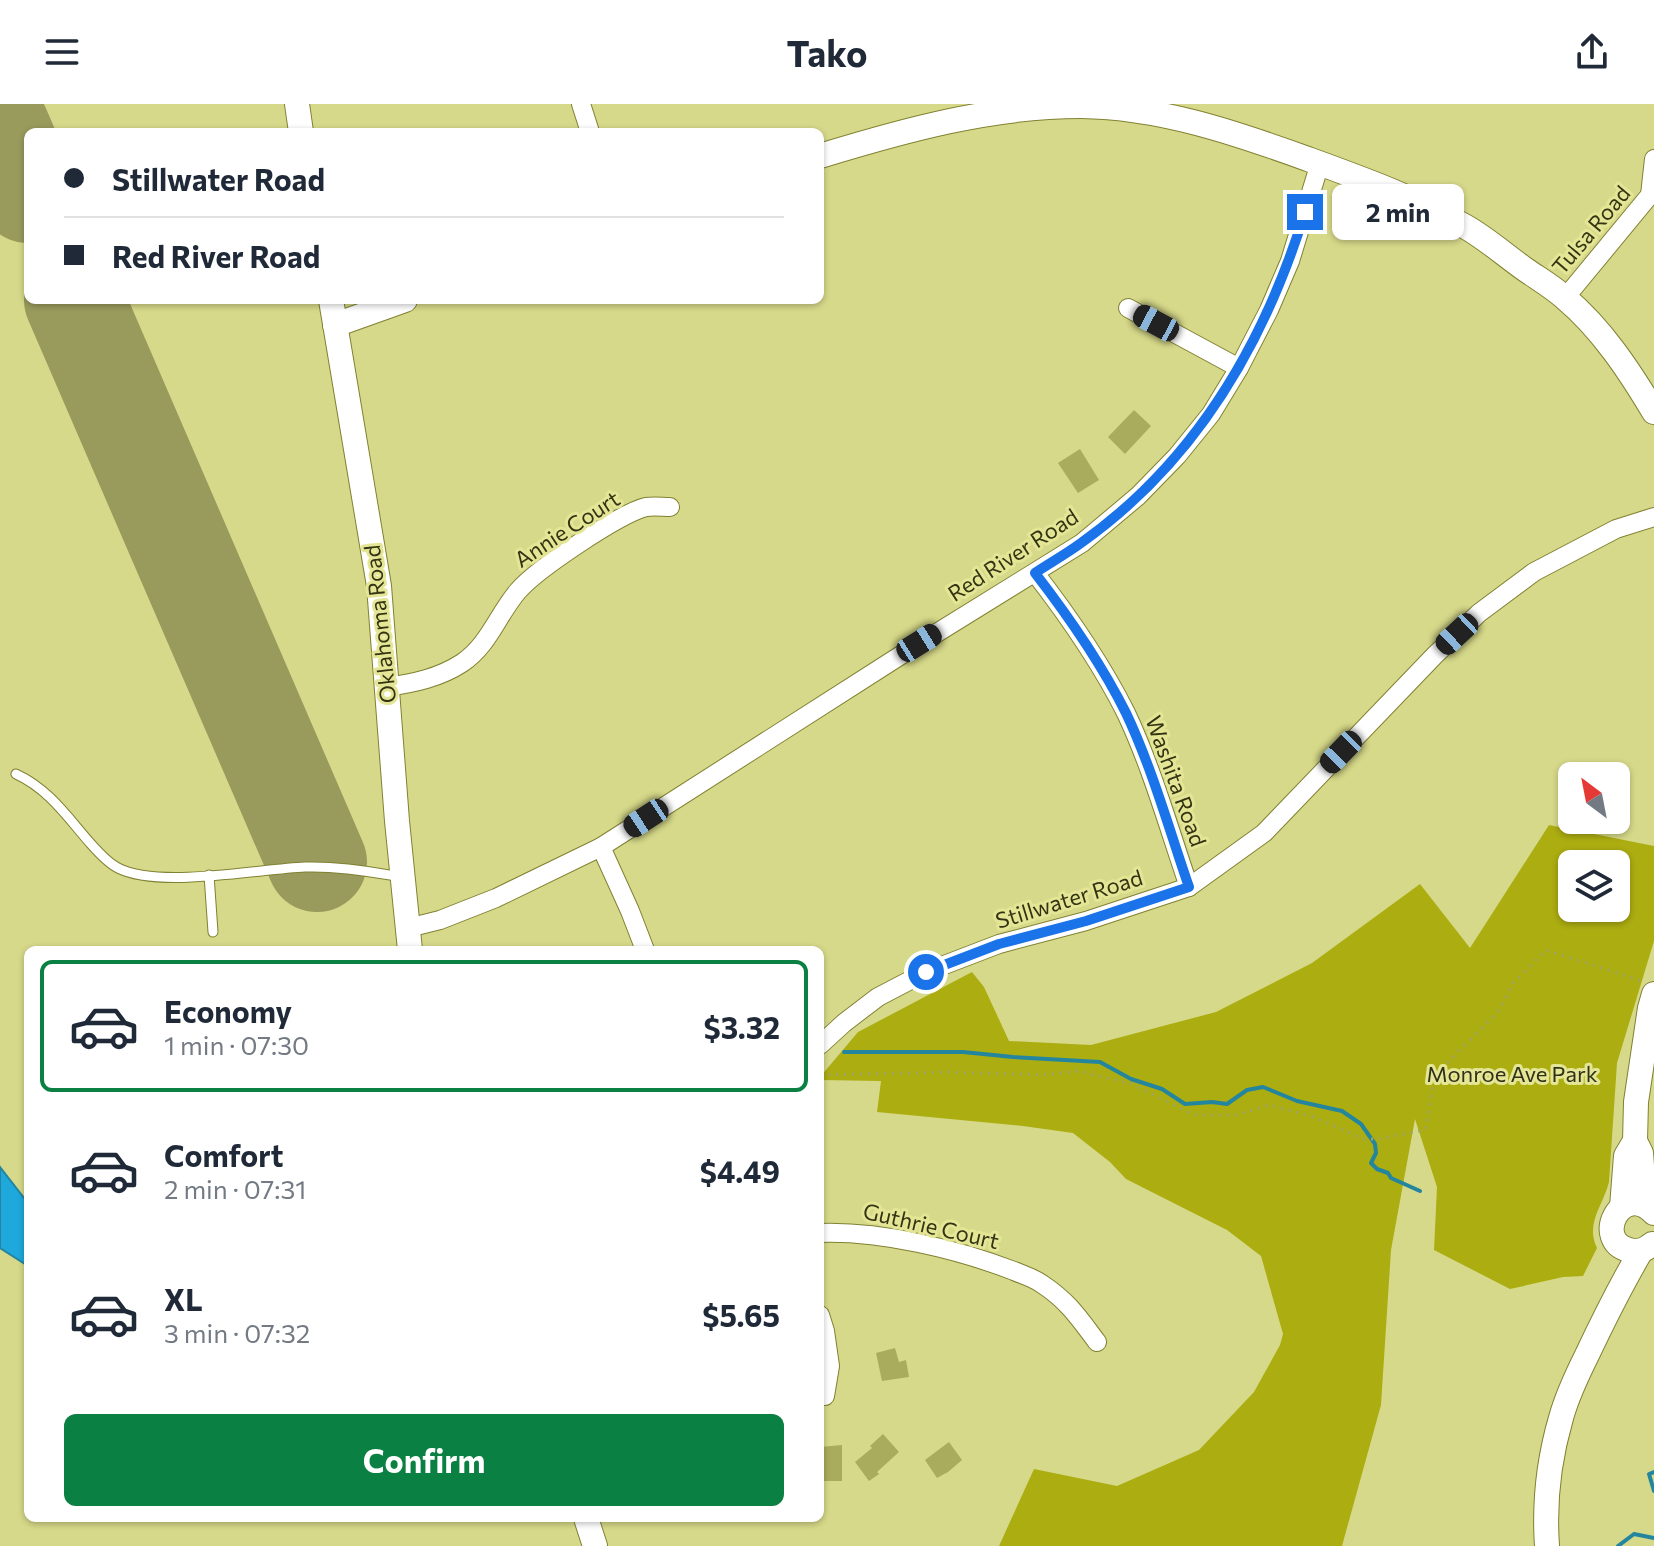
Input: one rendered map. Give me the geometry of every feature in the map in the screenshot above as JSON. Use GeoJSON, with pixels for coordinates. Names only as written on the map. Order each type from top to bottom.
{"type":"FeatureCollection","features":[{"type":"Feature","properties":{"kind":"street"},"geometry":{"type":"LineString","coordinates":[[297,104],[300,128]]}},
{"type":"Feature","properties":{"kind":"street"},"geometry":{"type":"LineString","coordinates":[[581,104],[589,128]]}},
{"type":"Feature","properties":{"kind":"street"},"geometry":{"type":"LineString","coordinates":[[824,155],[948,121],[1078,105],[1134,110],[1239,134],[1387,188],[1467,228],[1565,298],[1594,328],[1633,377],[1654,412]]}},
{"type":"Feature","properties":{"kind":"street"},"geometry":{"type":"LineString","coordinates":[[1652,195],[1654,159]]}},
{"type":"Feature","properties":{"kind":"street","name":"Red River Road"},"geometry":{"type":"LineString","coordinates":[[409,939],[440,920],[496,898],[601,847],[1082,543],[1138,496],[1177,456],[1239,368],[1290,261],[1320,163]]}},
{"type":"Feature","properties":{"kind":"street","name":"Tulsa Road"},"geometry":{"type":"LineString","coordinates":[[1565,298],[1652,195]]}},
{"type":"Feature","properties":{"kind":"street","name":"Oklahoma Road"},"geometry":{"type":"LineString","coordinates":[[332,304],[379,586],[409,939]]}},
{"type":"Feature","properties":{"kind":"street"},"geometry":{"type":"LineString","coordinates":[[335,325],[394,304]]}},
{"type":"Feature","properties":{"kind":"street"},"geometry":{"type":"LineString","coordinates":[[1128,308],[1239,368]]}},
{"type":"Feature","properties":{"kind":"street","name":"Annie Court"},"geometry":{"type":"LineString","coordinates":[[387,687],[419,682],[464,662],[496,626],[519,590],[538,572],[612,523],[646,507],[670,507]]}},
{"type":"Feature","properties":{"kind":"street","name":"Stillwater Road"},"geometry":{"type":"LineString","coordinates":[[824,1041],[878,997],[926,972],[999,944],[1086,921],[1189,887],[1264,833],[1479,613],[1534,572],[1616,529],[1654,517]]}},
{"type":"Feature","properties":{"kind":"street","name":"Washita Road"},"geometry":{"type":"LineString","coordinates":[[1035,573],[1068,616],[1126,713],[1189,887]]}},
{"type":"Feature","properties":{"kind":"street"},"geometry":{"type":"LineString","coordinates":[[601,847],[643,946]]}},
{"type":"Feature","properties":{"kind":"street"},"geometry":{"type":"LineString","coordinates":[[1648,1247],[1631,1251],[1622,1248],[1611,1232],[1615,1214],[1640,1208],[1641,1153],[1635,1141],[1636,1102],[1650,1008],[1649,988]]}},
{"type":"Feature","properties":{"kind":"street","name":"Guthrie Court"},"geometry":{"type":"LineString","coordinates":[[824,1233],[850,1232],[918,1244],[983,1259],[1039,1281],[1066,1302],[1097,1342]]}},
{"type":"Feature","properties":{"kind":"street"},"geometry":{"type":"LineString","coordinates":[[1615,1241],[1616,1294]]}},
{"type":"Feature","properties":{"kind":"street"},"geometry":{"type":"LineString","coordinates":[[1547,1546],[1547,1494],[1561,1415],[1616,1294],[1648,1247]]}},
{"type":"Feature","properties":{"kind":"street"},"geometry":{"type":"LineString","coordinates":[[824,1328],[830,1366],[825,1396]]}},
{"type":"Feature","properties":{"kind":"street"},"geometry":{"type":"LineString","coordinates":[[587,1522],[595,1546]]}},
{"type":"Feature","properties":{"kind":"lane"},"geometry":{"type":"LineString","coordinates":[[16,774],[50,796],[103,857],[117,868],[135,874],[155,877],[209,875],[307,867],[342,868],[402,877]]}},
{"type":"Feature","properties":{"kind":"lane"},"geometry":{"type":"LineString","coordinates":[[209,875],[213,932]]}},
{"type":"Feature","properties":{"kind":"path"},"geometry":{"type":"LineString","coordinates":[[824,1075],[950,1072],[1042,1075],[1078,1071],[1132,1084],[1194,1115],[1236,1115],[1269,1105],[1314,1117],[1363,1139],[1378,1139],[1425,1130],[1435,1075],[1498,1012],[1513,983],[1546,950],[1649,988]]}},
{"type":"Feature","properties":{"kind":"shaded area"},"geometry":{"type":"Polygon","coordinates":[[[0,104],[4,104],[24,151],[24,218],[0,162],[0,104]]]}},
{"type":"Feature","properties":{"kind":"shaded area"},"geometry":{"type":"Polygon","coordinates":[[[62,304],[90,304],[328,863],[302,862],[62,304]]]}},
{"type":"Feature","properties":{"kind":"green space","name":"Monroe Ave Park"},"geometry":{"type":"Polygon","coordinates":[[[1549,825],[1558,827],[1558,834],[1594,834],[1654,846],[1654,941],[1617,1063],[1609,1182],[1594,1222],[1597,1248],[1583,1276],[1563,1277],[1510,1289],[1434,1250],[1437,1187],[1415,1119],[1391,1250],[1381,1405],[1342,1546],[999,1546],[1034,1469],[1117,1486],[1199,1450],[1254,1392],[1283,1334],[1261,1256],[1227,1230],[1126,1179],[1073,1133],[877,1112],[881,1081],[824,1080],[824,1072],[858,1032],[972,972],[984,987],[1009,1041],[1091,1045],[1216,1012],[1312,963],[1420,884],[1470,948],[1549,825]]]}},
{"type":"Feature","properties":{"kind":"water"},"geometry":{"type":"Polygon","coordinates":[[[0,1167],[24,1198],[24,1263],[0,1248],[0,1167]]]}},
{"type":"Feature","properties":{"kind":"building"},"geometry":{"type":"Polygon","coordinates":[[[1134,410],[1151,426],[1125,454],[1108,437],[1134,410]]]}},
{"type":"Feature","properties":{"kind":"building"},"geometry":{"type":"Polygon","coordinates":[[[1080,449],[1099,480],[1078,493],[1058,463],[1080,449]]]}},
{"type":"Feature","properties":{"kind":"building"},"geometry":{"type":"Polygon","coordinates":[[[895,1348],[899,1362],[906,1360],[909,1377],[882,1381],[876,1353],[895,1348]]]}},
{"type":"Feature","properties":{"kind":"building"},"geometry":{"type":"Polygon","coordinates":[[[883,1434],[899,1452],[869,1481],[855,1462],[883,1434]]]}},
{"type":"Feature","properties":{"kind":"building"},"geometry":{"type":"Polygon","coordinates":[[[949,1442],[962,1460],[937,1478],[925,1460],[949,1442]]]}},
{"type":"Feature","properties":{"kind":"building"},"geometry":{"type":"Polygon","coordinates":[[[842,1445],[842,1481],[824,1481],[824,1447],[842,1445]]]}},
{"type":"Feature","properties":{"kind":"waterway"},"geometry":{"type":"LineString","coordinates":[[844,1052],[963,1052],[1100,1062],[1131,1079],[1162,1089],[1185,1104],[1227,1104],[1247,1090],[1263,1087],[1297,1101],[1342,1111],[1361,1124],[1375,1144],[1376,1153],[1371,1163],[1391,1178],[1420,1191]]}},
{"type":"Feature","properties":{"kind":"waterway"},"geometry":{"type":"LineString","coordinates":[[1654,1472],[1649,1474],[1654,1491]]}},
{"type":"Feature","properties":{"kind":"waterway"},"geometry":{"type":"LineString","coordinates":[[1618,1546],[1634,1534],[1654,1538]]}},
{"type":"Feature","properties":{"kind":"runway"},"geometry":{"type":"LineString","coordinates":[[0,128],[24,184]]}},
{"type":"Feature","properties":{"kind":"runway"},"geometry":{"type":"LineString","coordinates":[[76,304],[317,862]]}},
{"type":"Feature","properties":{"kind":"route"},"geometry":{"type":"LineString","coordinates":[[926,972],[999,944],[1086,921],[1189,887],[1126,713],[1068,616],[1035,573],[1082,543],[1138,496],[1177,456],[1211,414],[1269,310],[1290,261],[1305,212]]}}]}
